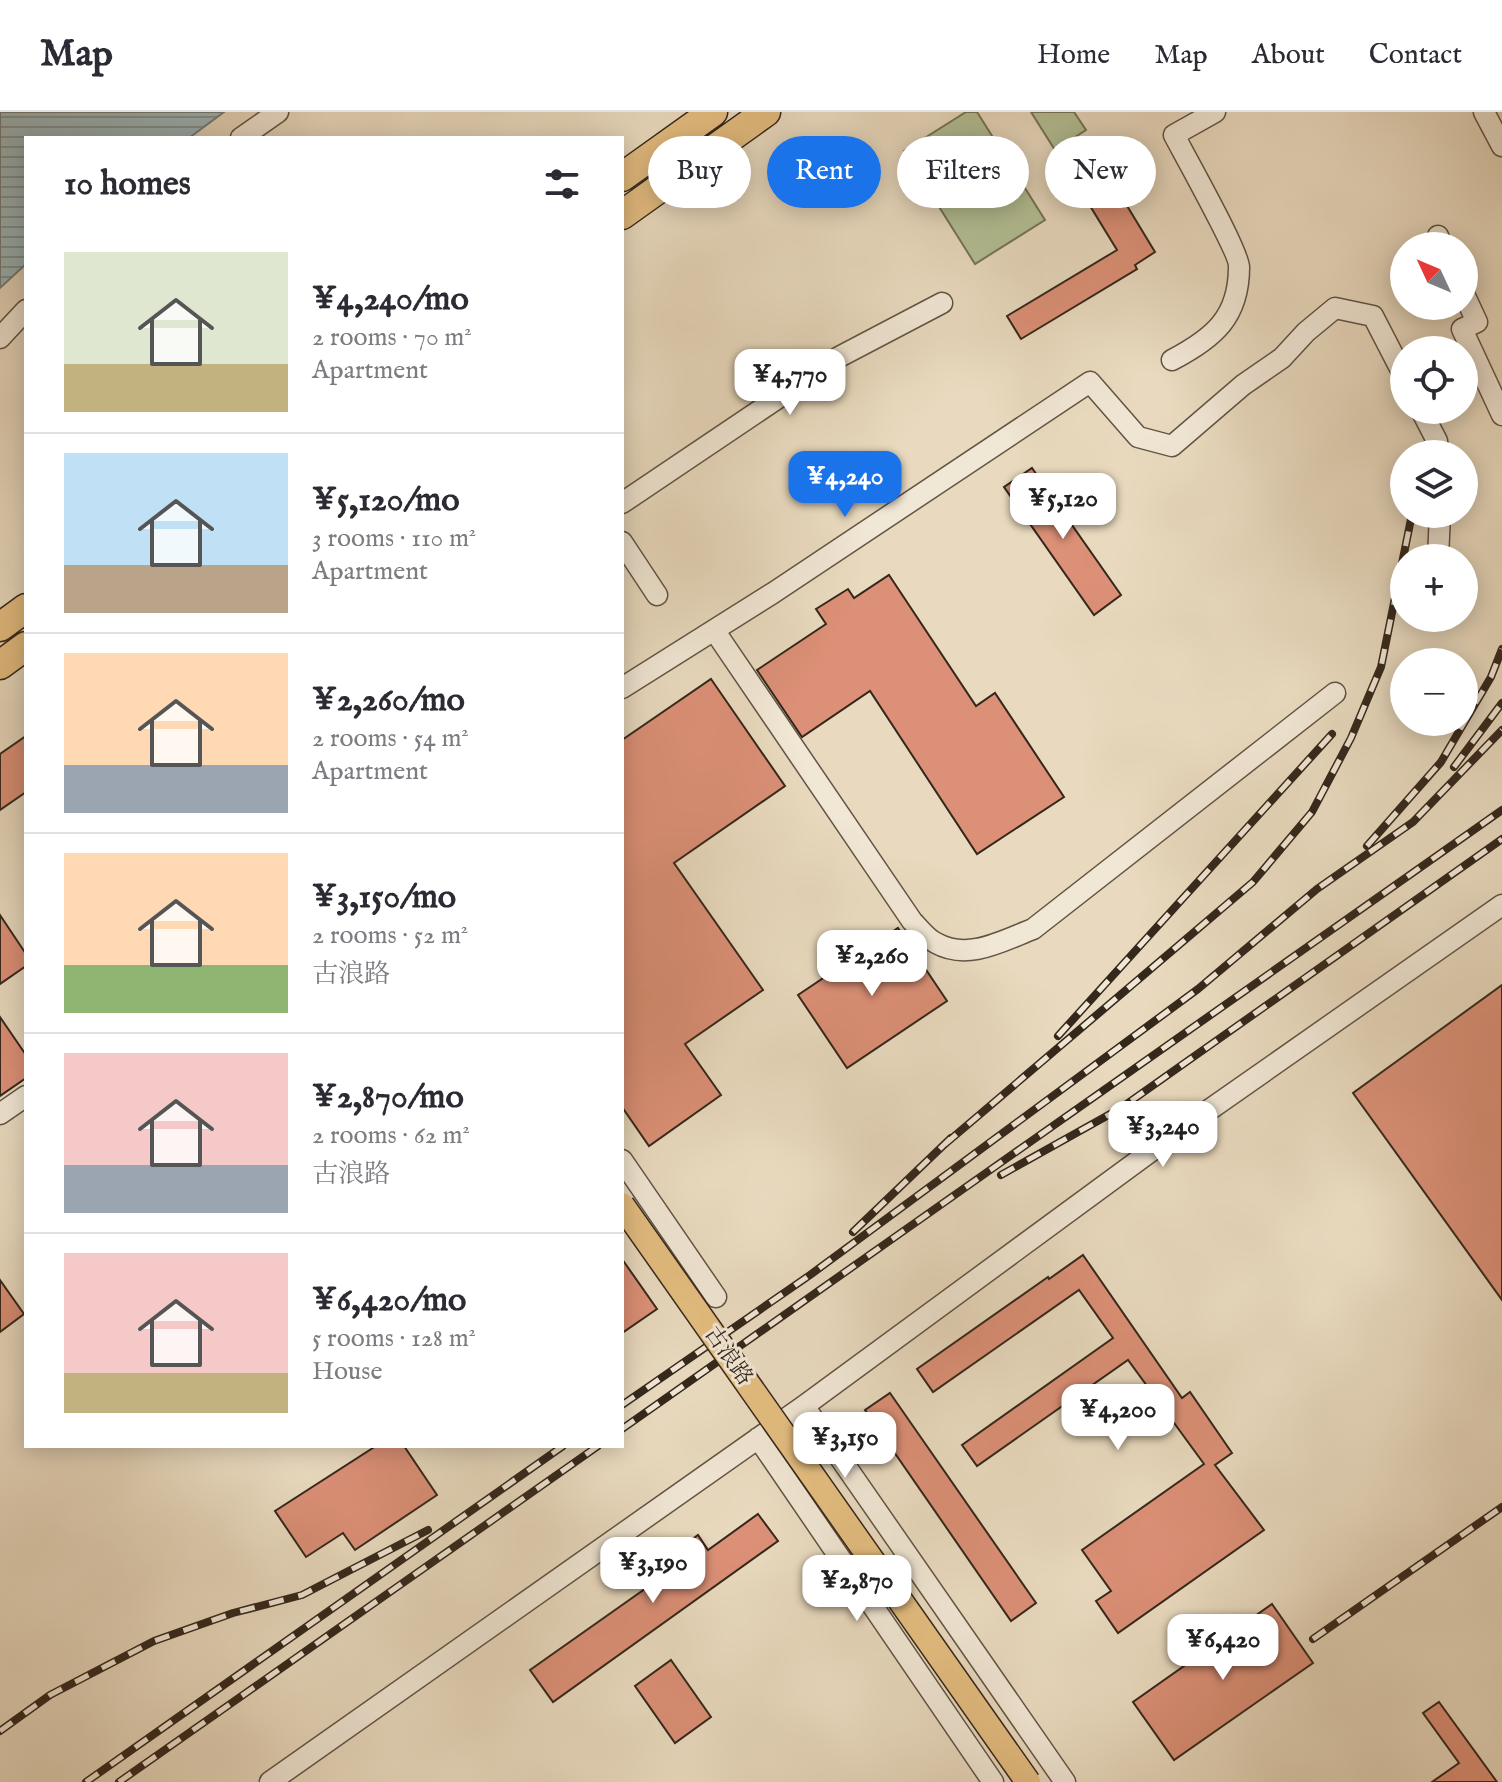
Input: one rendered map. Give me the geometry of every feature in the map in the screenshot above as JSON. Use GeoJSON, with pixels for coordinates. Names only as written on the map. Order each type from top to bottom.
{"type":"FeatureCollection","features":[{"type":"Feature","properties":{"kind":"highway"},"geometry":{"type":"LineString","coordinates":[[624,176],[713,112]]}},
{"type":"Feature","properties":{"kind":"highway"},"geometry":{"type":"LineString","coordinates":[[624,214],[766,112]]}},
{"type":"Feature","properties":{"kind":"highway"},"geometry":{"type":"LineString","coordinates":[[0,627],[24,609]]}},
{"type":"Feature","properties":{"kind":"highway"},"geometry":{"type":"LineString","coordinates":[[0,665],[24,647]]}},
{"type":"Feature","properties":{"kind":"main road","name":"古浪路"},"geometry":{"type":"LineString","coordinates":[[624,1208],[1028,1782]]}},
{"type":"Feature","properties":{"kind":"street"},"geometry":{"type":"LineString","coordinates":[[244,136],[278,112]]}},
{"type":"Feature","properties":{"kind":"street"},"geometry":{"type":"LineString","coordinates":[[1172,360],[1202,344],[1231,314],[1240,264],[1174,135],[1215,112]]}},
{"type":"Feature","properties":{"kind":"street"},"geometry":{"type":"LineString","coordinates":[[1484,112],[1502,146]]}},
{"type":"Feature","properties":{"kind":"street"},"geometry":{"type":"LineString","coordinates":[[624,502],[839,357],[942,303]]}},
{"type":"Feature","properties":{"kind":"street"},"geometry":{"type":"LineString","coordinates":[[624,687],[1090,382],[1138,437],[1172,446],[1243,385],[1282,358],[1306,332],[1335,308],[1373,316],[1390,349]]}},
{"type":"Feature","properties":{"kind":"street"},"geometry":{"type":"LineString","coordinates":[[0,338],[24,312]]}},
{"type":"Feature","properties":{"kind":"street"},"geometry":{"type":"LineString","coordinates":[[1476,320],[1462,329],[1502,415]]}},
{"type":"Feature","properties":{"kind":"street"},"geometry":{"type":"LineString","coordinates":[[624,545],[657,595]]}},
{"type":"Feature","properties":{"kind":"street"},"geometry":{"type":"LineString","coordinates":[[714,630],[912,921],[934,943],[963,952],[979,950],[1033,929],[1335,693]]}},
{"type":"Feature","properties":{"kind":"street"},"geometry":{"type":"LineString","coordinates":[[270,1782],[804,1406],[1169,1138],[1502,905]]}},
{"type":"Feature","properties":{"kind":"street"},"geometry":{"type":"LineString","coordinates":[[0,1114],[24,1097]]}},
{"type":"Feature","properties":{"kind":"street"},"geometry":{"type":"LineString","coordinates":[[624,1163],[716,1297]]}},
{"type":"Feature","properties":{"kind":"street"},"geometry":{"type":"LineString","coordinates":[[804,1406],[1065,1782]]}},
{"type":"Feature","properties":{"kind":"street"},"geometry":{"type":"LineString","coordinates":[[758,1438],[993,1782]]}},
{"type":"Feature","properties":{"kind":"green space"},"geometry":{"type":"Polygon","coordinates":[[[966,112],[977,112],[992,136],[928,136],[966,112]]]}},
{"type":"Feature","properties":{"kind":"green space"},"geometry":{"type":"Polygon","coordinates":[[[1031,112],[1074,112],[1086,130],[1077,136],[1046,136],[1031,112]]]}},
{"type":"Feature","properties":{"kind":"green space"},"geometry":{"type":"Polygon","coordinates":[[[1029,195],[1045,220],[975,264],[940,208],[1029,208],[1029,195]]]}},
{"type":"Feature","properties":{"kind":"water"},"geometry":{"type":"Polygon","coordinates":[[[0,112],[224,112],[192,136],[24,136],[24,266],[0,288],[0,112]]]}},
{"type":"Feature","properties":{"kind":"building"},"geometry":{"type":"Polygon","coordinates":[[[1091,208],[1128,208],[1155,252],[1135,265],[1137,269],[1021,339],[1007,316],[1117,250],[1091,208]]]}},
{"type":"Feature","properties":{"kind":"building"},"geometry":{"type":"Polygon","coordinates":[[[1032,468],[1121,595],[1094,615],[1004,487],[1032,468]]]}},
{"type":"Feature","properties":{"kind":"building"},"geometry":{"type":"Polygon","coordinates":[[[889,575],[976,706],[995,693],[1064,797],[977,854],[870,691],[802,737],[757,670],[826,624],[816,609],[848,589],[854,598],[889,575]]]}},
{"type":"Feature","properties":{"kind":"building"},"geometry":{"type":"Polygon","coordinates":[[[711,679],[785,786],[674,863],[763,990],[685,1044],[721,1095],[649,1146],[624,1110],[624,739],[711,679]]]}},
{"type":"Feature","properties":{"kind":"building"},"geometry":{"type":"Polygon","coordinates":[[[24,737],[24,793],[0,810],[0,754],[24,737]]]}},
{"type":"Feature","properties":{"kind":"building"},"geometry":{"type":"Polygon","coordinates":[[[0,915],[24,951],[24,967],[0,984],[0,915]]]}},
{"type":"Feature","properties":{"kind":"building"},"geometry":{"type":"Polygon","coordinates":[[[898,928],[947,1001],[847,1068],[798,995],[898,928]]]}},
{"type":"Feature","properties":{"kind":"building"},"geometry":{"type":"Polygon","coordinates":[[[1502,985],[1502,1300],[1353,1093],[1502,985]]]}},
{"type":"Feature","properties":{"kind":"building"},"geometry":{"type":"Polygon","coordinates":[[[0,1017],[24,1052],[24,1079],[0,1096],[0,1017]]]}},
{"type":"Feature","properties":{"kind":"building"},"geometry":{"type":"Polygon","coordinates":[[[1083,1255],[1182,1398],[1190,1392],[1232,1453],[1215,1465],[1264,1530],[1118,1633],[1096,1601],[1111,1591],[1082,1550],[1204,1464],[1128,1360],[977,1466],[962,1445],[1113,1338],[1079,1290],[933,1392],[917,1369],[1083,1255]]]}},
{"type":"Feature","properties":{"kind":"building"},"geometry":{"type":"Polygon","coordinates":[[[624,1262],[657,1309],[624,1332],[624,1262]]]}},
{"type":"Feature","properties":{"kind":"building"},"geometry":{"type":"Polygon","coordinates":[[[0,1280],[24,1314],[0,1332],[0,1280]]]}},
{"type":"Feature","properties":{"kind":"building"},"geometry":{"type":"Polygon","coordinates":[[[890,1393],[1036,1603],[1011,1621],[865,1410],[890,1393]]]}},
{"type":"Feature","properties":{"kind":"building"},"geometry":{"type":"Polygon","coordinates":[[[373,1448],[405,1448],[437,1495],[355,1550],[343,1533],[306,1557],[275,1511],[373,1448]]]}},
{"type":"Feature","properties":{"kind":"building"},"geometry":{"type":"Polygon","coordinates":[[[758,1514],[778,1541],[553,1702],[530,1670],[649,1586],[642,1576],[698,1535],[708,1550],[758,1514]]]}},
{"type":"Feature","properties":{"kind":"building"},"geometry":{"type":"Polygon","coordinates":[[[1272,1604],[1313,1663],[1174,1760],[1133,1702],[1272,1604]]]}},
{"type":"Feature","properties":{"kind":"building"},"geometry":{"type":"Polygon","coordinates":[[[671,1660],[711,1717],[675,1743],[635,1686],[671,1660]]]}},
{"type":"Feature","properties":{"kind":"building"},"geometry":{"type":"Polygon","coordinates":[[[1439,1702],[1497,1782],[1432,1782],[1459,1763],[1423,1713],[1439,1702]]]}},
{"type":"Feature","properties":{"kind":"railway"},"geometry":{"type":"LineString","coordinates":[[945,1144],[1253,882],[1312,812],[1351,738],[1381,667],[1409,528]]}},
{"type":"Feature","properties":{"kind":"railway"},"geometry":{"type":"LineString","coordinates":[[1367,846],[1441,762],[1491,677],[1502,649]]}},
{"type":"Feature","properties":{"kind":"railway"},"geometry":{"type":"LineString","coordinates":[[1454,767],[1502,703]]}},
{"type":"Feature","properties":{"kind":"railway"},"geometry":{"type":"LineString","coordinates":[[624,1404],[810,1275],[1198,989],[1317,889],[1413,822],[1502,730]]}},
{"type":"Feature","properties":{"kind":"railway"},"geometry":{"type":"LineString","coordinates":[[1058,1036],[1332,734]]}},
{"type":"Feature","properties":{"kind":"railway"},"geometry":{"type":"LineString","coordinates":[[624,1428],[1502,810]]}},
{"type":"Feature","properties":{"kind":"railway"},"geometry":{"type":"LineString","coordinates":[[1001,1175],[1121,1108],[1502,839]]}},
{"type":"Feature","properties":{"kind":"railway"},"geometry":{"type":"LineString","coordinates":[[853,1232],[951,1138]]}},
{"type":"Feature","properties":{"kind":"railway"},"geometry":{"type":"LineString","coordinates":[[86,1782],[560,1448]]}},
{"type":"Feature","properties":{"kind":"railway"},"geometry":{"type":"LineString","coordinates":[[119,1782],[595,1448]]}},
{"type":"Feature","properties":{"kind":"railway"},"geometry":{"type":"LineString","coordinates":[[1313,1639],[1502,1507]]}},
{"type":"Feature","properties":{"kind":"railway"},"geometry":{"type":"LineString","coordinates":[[0,1731],[50,1695],[154,1641],[233,1613],[302,1595],[428,1530]]}}]}
